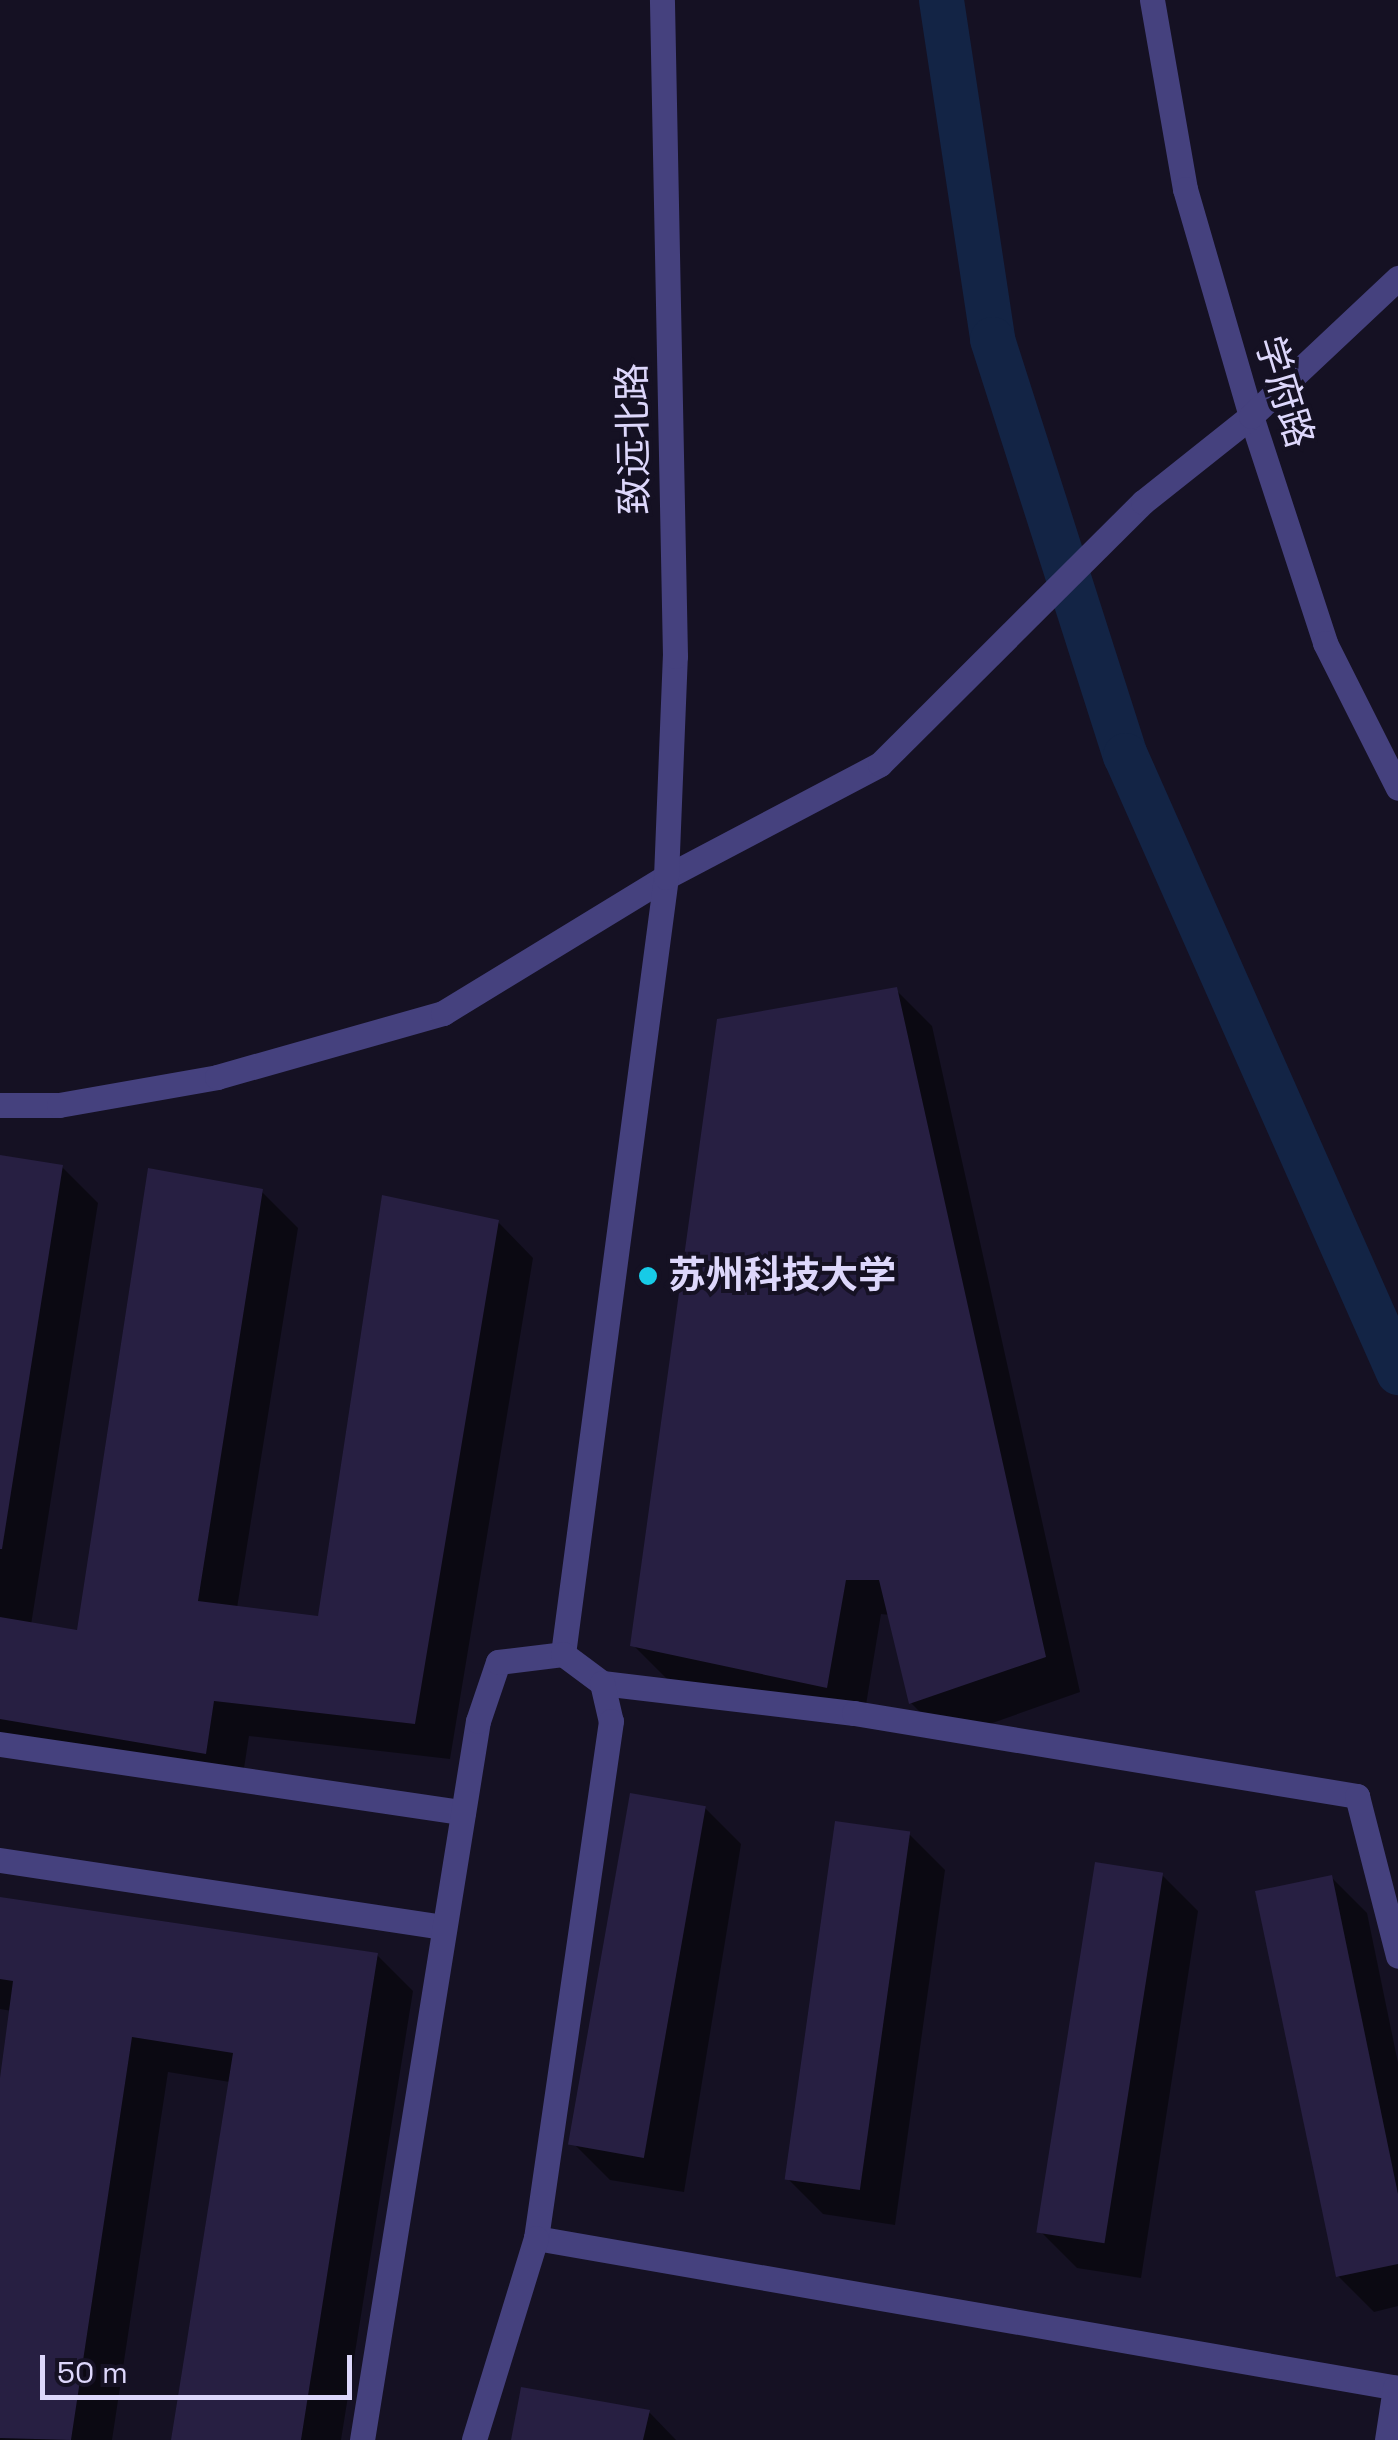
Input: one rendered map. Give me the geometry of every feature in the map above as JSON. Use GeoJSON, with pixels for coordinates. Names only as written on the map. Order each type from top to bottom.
{"type":"FeatureCollection","features":[{"type":"Feature","properties":{"kind":"street","name":"致远北路"},"geometry":{"type":"LineString","coordinates":[[563,1654],[666,878],[675,656],[662,0]]}},
{"type":"Feature","properties":{"kind":"street","name":"学府路"},"geometry":{"type":"LineString","coordinates":[[1152,0],[1185,189],[1251,416],[1325,643],[1398,788]]}},
{"type":"Feature","properties":{"kind":"street"},"geometry":{"type":"LineString","coordinates":[[0,1106],[59,1104],[217,1077],[443,1013],[666,878],[880,764],[1144,502],[1251,416],[1398,278]]}},
{"type":"Feature","properties":{"kind":"street"},"geometry":{"type":"LineString","coordinates":[[362,2440],[462,1812],[478,1721],[498,1662],[563,1654],[602,1683],[854,1712],[1357,1796],[1398,1956]]}},
{"type":"Feature","properties":{"kind":"street"},"geometry":{"type":"LineString","coordinates":[[474,2440],[536,2238],[611,1720],[602,1683]]}},
{"type":"Feature","properties":{"kind":"street"},"geometry":{"type":"LineString","coordinates":[[0,1744],[462,1812]]}},
{"type":"Feature","properties":{"kind":"street"},"geometry":{"type":"LineString","coordinates":[[0,1860],[444,1927]]}},
{"type":"Feature","properties":{"kind":"street"},"geometry":{"type":"LineString","coordinates":[[536,2238],[1396,2388],[1386,2440]]}},
{"type":"Feature","properties":{"kind":"building"},"geometry":{"type":"Polygon","coordinates":[[[897,987],[1046,1657],[909,1704],[879,1580],[846,1580],[827,1688],[630,1646],[717,1019],[897,987]]]}},
{"type":"Feature","properties":{"kind":"building"},"geometry":{"type":"Polygon","coordinates":[[[0,1155],[63,1165],[2,1549],[0,1549],[0,1155]]]}},
{"type":"Feature","properties":{"kind":"building"},"geometry":{"type":"Polygon","coordinates":[[[148,1168],[263,1189],[198,1601],[318,1616],[382,1195],[499,1220],[415,1724],[214,1701],[206,1754],[0,1719],[0,1617],[77,1630],[148,1168]]]}},
{"type":"Feature","properties":{"kind":"building"},"geometry":{"type":"Polygon","coordinates":[[[630,1793],[706,1806],[644,2158],[568,2145],[630,1793]]]}},
{"type":"Feature","properties":{"kind":"building"},"geometry":{"type":"Polygon","coordinates":[[[835,1821],[910,1832],[860,2190],[785,2179],[835,1821]]]}},
{"type":"Feature","properties":{"kind":"building"},"geometry":{"type":"Polygon","coordinates":[[[1095,1862],[1163,1873],[1104,2243],[1036,2232],[1095,1862]]]}},
{"type":"Feature","properties":{"kind":"building"},"geometry":{"type":"Polygon","coordinates":[[[1332,1875],[1398,2194],[1398,2264],[1336,2277],[1255,1891],[1332,1875]]]}},
{"type":"Feature","properties":{"kind":"building"},"geometry":{"type":"Polygon","coordinates":[[[0,1897],[378,1953],[301,2440],[171,2440],[233,2053],[132,2037],[71,2440],[0,2438],[0,2078],[13,1981],[0,1979],[0,1897]]]}},
{"type":"Feature","properties":{"kind":"building"},"geometry":{"type":"Polygon","coordinates":[[[521,2387],[650,2410],[643,2440],[511,2440],[521,2387]]]}},
{"type":"Feature","properties":{"kind":"waterway"},"geometry":{"type":"LineString","coordinates":[[941,0],[992,339],[1125,755],[1398,1372]]}},
{"type":"Feature","properties":{"kind":"place","name":"苏州科技大学"},"geometry":{"type":"Point","coordinates":[648,1276]}}]}
